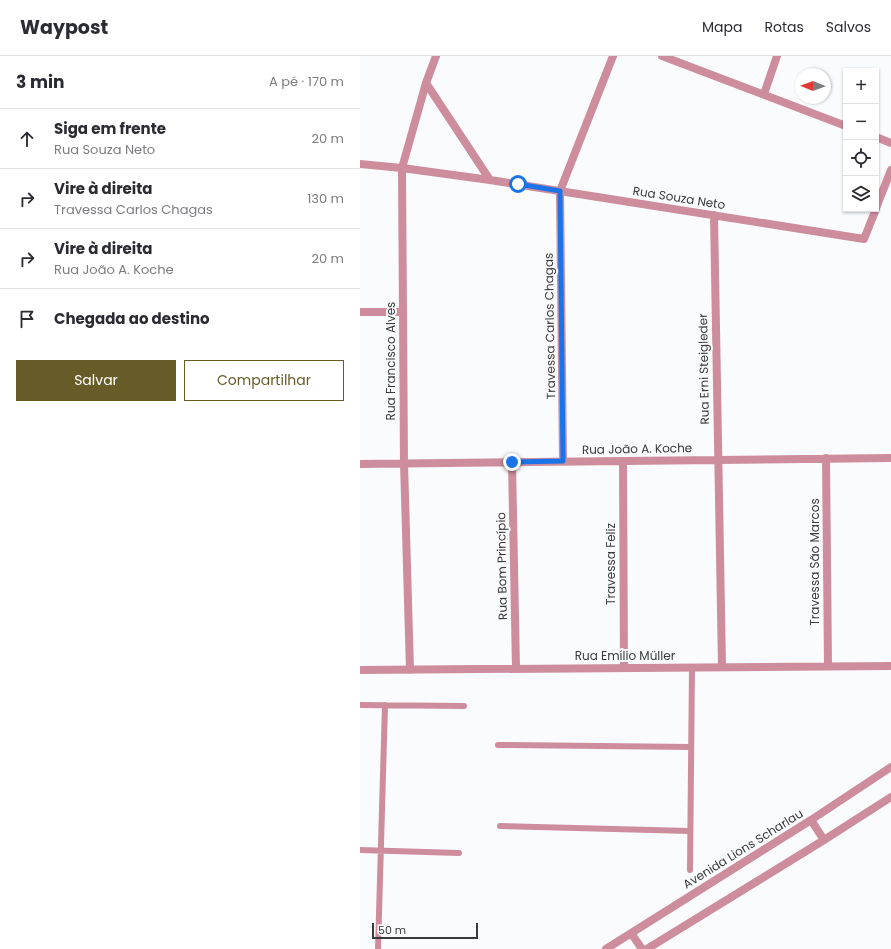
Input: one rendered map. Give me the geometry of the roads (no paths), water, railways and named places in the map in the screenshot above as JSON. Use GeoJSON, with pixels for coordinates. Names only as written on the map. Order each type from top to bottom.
{"type":"FeatureCollection","features":[{"type":"Feature","properties":{"kind":"street","name":"Rua Francisco Alves"},"geometry":{"type":"LineString","coordinates":[[410,670],[404,463],[402,168],[426,83],[436,56]]}},
{"type":"Feature","properties":{"kind":"street"},"geometry":{"type":"LineString","coordinates":[[560,191],[613,56]]}},
{"type":"Feature","properties":{"kind":"street"},"geometry":{"type":"LineString","coordinates":[[662,56],[843,125]]}},
{"type":"Feature","properties":{"kind":"street"},"geometry":{"type":"LineString","coordinates":[[764,94],[778,56]]}},
{"type":"Feature","properties":{"kind":"street"},"geometry":{"type":"LineString","coordinates":[[426,83],[490,180]]}},
{"type":"Feature","properties":{"kind":"street"},"geometry":{"type":"LineString","coordinates":[[879,138],[891,143]]}},
{"type":"Feature","properties":{"kind":"street","name":"Rua Souza Neto"},"geometry":{"type":"LineString","coordinates":[[360,164],[490,180],[864,239],[875,212]]}},
{"type":"Feature","properties":{"kind":"street"},"geometry":{"type":"LineString","coordinates":[[879,201],[891,170]]}},
{"type":"Feature","properties":{"kind":"street","name":"Travessa Carlos Chagas"},"geometry":{"type":"LineString","coordinates":[[560,191],[563,461]]}},
{"type":"Feature","properties":{"kind":"street","name":"Rua Erni Steigleder"},"geometry":{"type":"LineString","coordinates":[[714,215],[722,667]]}},
{"type":"Feature","properties":{"kind":"street"},"geometry":{"type":"LineString","coordinates":[[360,312],[402,312]]}},
{"type":"Feature","properties":{"kind":"street","name":"Travessa São Marcos"},"geometry":{"type":"LineString","coordinates":[[826,458],[828,666]]}},
{"type":"Feature","properties":{"kind":"street","name":"Rua João A. Koche"},"geometry":{"type":"LineString","coordinates":[[360,464],[891,458]]}},
{"type":"Feature","properties":{"kind":"street","name":"Travessa Feliz"},"geometry":{"type":"LineString","coordinates":[[623,461],[624,668]]}},
{"type":"Feature","properties":{"kind":"street","name":"Rua Bom Princípio"},"geometry":{"type":"LineString","coordinates":[[512,462],[516,669]]}},
{"type":"Feature","properties":{"kind":"street","name":"Rua Emílio Müller"},"geometry":{"type":"LineString","coordinates":[[360,670],[891,666]]}},
{"type":"Feature","properties":{"kind":"street","name":"Avenida Lions Scharlau"},"geometry":{"type":"LineString","coordinates":[[606,949],[811,820],[891,767]]}},
{"type":"Feature","properties":{"kind":"street"},"geometry":{"type":"LineString","coordinates":[[647,949],[891,797]]}},
{"type":"Feature","properties":{"kind":"street"},"geometry":{"type":"LineString","coordinates":[[811,820],[824,840]]}},
{"type":"Feature","properties":{"kind":"street"},"geometry":{"type":"LineString","coordinates":[[631,933],[642,949]]}},
{"type":"Feature","properties":{"kind":"lane"},"geometry":{"type":"LineString","coordinates":[[690,870],[692,668]]}},
{"type":"Feature","properties":{"kind":"lane"},"geometry":{"type":"LineString","coordinates":[[360,705],[464,706]]}},
{"type":"Feature","properties":{"kind":"lane"},"geometry":{"type":"LineString","coordinates":[[378,949],[385,705]]}},
{"type":"Feature","properties":{"kind":"lane"},"geometry":{"type":"LineString","coordinates":[[498,745],[691,748]]}},
{"type":"Feature","properties":{"kind":"lane"},"geometry":{"type":"LineString","coordinates":[[500,826],[690,831]]}},
{"type":"Feature","properties":{"kind":"lane"},"geometry":{"type":"LineString","coordinates":[[360,850],[459,852]]}}]}
